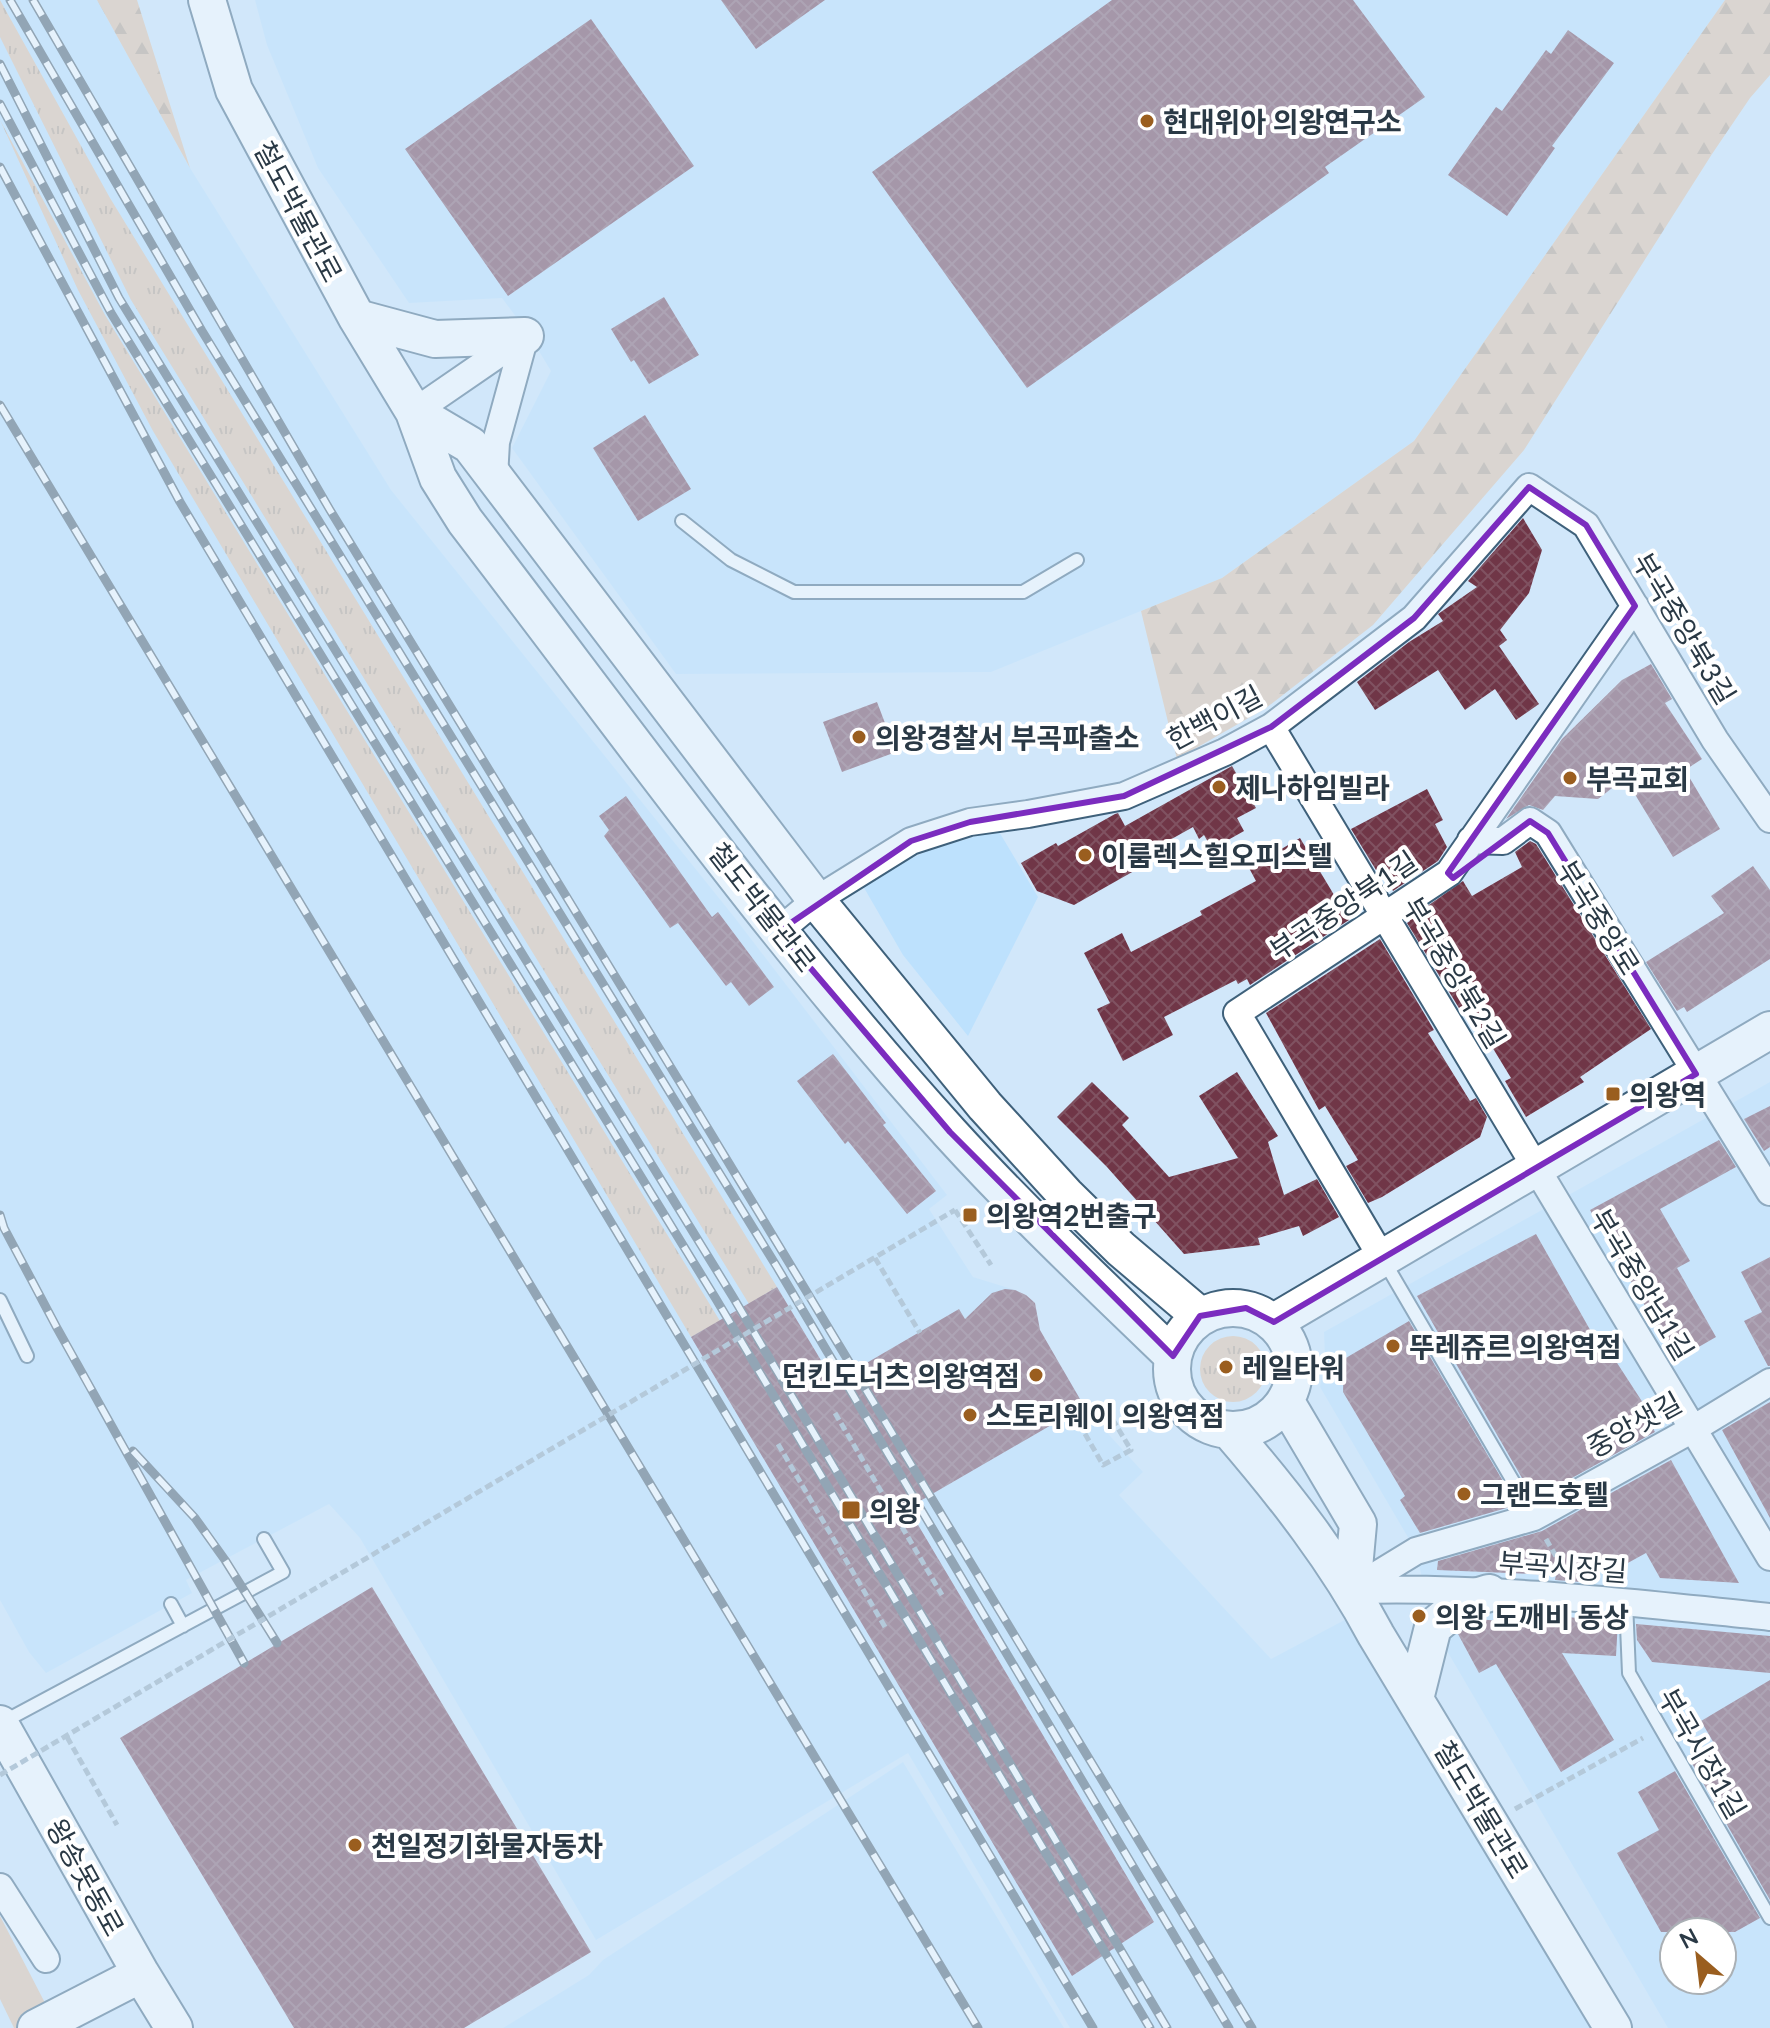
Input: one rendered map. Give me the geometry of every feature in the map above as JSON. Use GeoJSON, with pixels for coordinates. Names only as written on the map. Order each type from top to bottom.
{"type":"FeatureCollection","features":[{"type":"Feature","properties":{"kind":"street","name":"철도박물관로"},"geometry":{"type":"LineString","coordinates":[[207,0],[234,90],[357,318],[414,412],[438,478],[465,521],[779,931],[950,1132],[1043,1230],[1173,1356]]}},
{"type":"Feature","properties":{"kind":"street"},"geometry":{"type":"LineString","coordinates":[[357,318],[435,339],[527,334]]}},
{"type":"Feature","properties":{"kind":"street"},"geometry":{"type":"LineString","coordinates":[[414,412],[527,334]]}},
{"type":"Feature","properties":{"kind":"street"},"geometry":{"type":"LineString","coordinates":[[494,477],[496,442],[527,334]]}},
{"type":"Feature","properties":{"kind":"street","name":"철도박물관로"},"geometry":{"type":"LineString","coordinates":[[414,412],[470,445],[816,900],[985,1106],[1066,1195],[1121,1249],[1200,1316]]}},
{"type":"Feature","properties":{"kind":"street","name":"한백이길"},"geometry":{"type":"LineString","coordinates":[[779,931],[816,900],[911,841],[970,822],[1124,796],[1225,752],[1271,727],[1414,618],[1529,487]]}},
{"type":"Feature","properties":{"kind":"street","name":"부곡중앙북3길"},"geometry":{"type":"LineString","coordinates":[[1529,487],[1586,525],[1715,740],[1770,819]]}},
{"type":"Feature","properties":{"kind":"street","name":"부곡중앙북1길"},"geometry":{"type":"LineString","coordinates":[[1382,1258],[1237,1013],[1449,873],[1635,606]]}},
{"type":"Feature","properties":{"kind":"street","name":"부곡중앙북2길"},"geometry":{"type":"LineString","coordinates":[[1271,727],[1535,1168]]}},
{"type":"Feature","properties":{"kind":"street","name":"부곡중앙로"},"geometry":{"type":"LineString","coordinates":[[1471,840],[1503,841],[1530,821],[1548,833],[1696,1074]]}},
{"type":"Feature","properties":{"kind":"street"},"geometry":{"type":"LineString","coordinates":[[1274,1322],[1770,1030]]}},
{"type":"Feature","properties":{"kind":"street"},"geometry":{"type":"LineString","coordinates":[[1696,1074],[1770,1192]]}},
{"type":"Feature","properties":{"kind":"street","name":"부곡중앙남1길"},"geometry":{"type":"LineString","coordinates":[[1535,1168],[1770,1557]]}},
{"type":"Feature","properties":{"kind":"street"},"geometry":{"type":"LineString","coordinates":[[1246,1308],[1274,1322],[1288,1339],[1295,1360],[1294,1382],[1286,1402],[1270,1418],[1251,1428],[1229,1430],[1212,1427],[1196,1418],[1184,1406],[1174,1382],[1173,1356],[1187,1328],[1200,1316],[1215,1310],[1246,1308]]}},
{"type":"Feature","properties":{"kind":"street","name":"중앙샛길"},"geometry":{"type":"LineString","coordinates":[[1352,1590],[1416,1551],[1534,1517],[1693,1429],[1770,1382]]}},
{"type":"Feature","properties":{"kind":"street"},"geometry":{"type":"LineString","coordinates":[[1286,1402],[1358,1524],[1352,1590]]}},
{"type":"Feature","properties":{"kind":"street","name":"철도박물관로"},"geometry":{"type":"LineString","coordinates":[[1229,1430],[1282,1492],[1352,1590],[1613,2028]]}},
{"type":"Feature","properties":{"kind":"street","name":"부곡시장길"},"geometry":{"type":"LineString","coordinates":[[1352,1590],[1426,1588],[1626,1602],[1770,1617]]}},
{"type":"Feature","properties":{"kind":"street"},"geometry":{"type":"LineString","coordinates":[[1415,1699],[1433,1627],[1466,1600],[1489,1593]]}},
{"type":"Feature","properties":{"kind":"street","name":"왕송못동로"},"geometry":{"type":"LineString","coordinates":[[0,1724],[174,2028]]}},
{"type":"Feature","properties":{"kind":"street"},"geometry":{"type":"LineString","coordinates":[[0,1887],[46,1959]]}},
{"type":"Feature","properties":{"kind":"street"},"geometry":{"type":"LineString","coordinates":[[48,2022],[141,1974]]}},
{"type":"Feature","properties":{"kind":"lane"},"geometry":{"type":"LineString","coordinates":[[682,521],[731,560],[794,592],[1023,592],[1077,560]]}},
{"type":"Feature","properties":{"kind":"lane"},"geometry":{"type":"LineString","coordinates":[[1382,1258],[1534,1517]]}},
{"type":"Feature","properties":{"kind":"lane"},"geometry":{"type":"LineString","coordinates":[[0,1300],[27,1356]]}},
{"type":"Feature","properties":{"kind":"lane"},"geometry":{"type":"LineString","coordinates":[[0,1724],[283,1572],[264,1539]]}},
{"type":"Feature","properties":{"kind":"lane","name":"부곡시장1길"},"geometry":{"type":"LineString","coordinates":[[1626,1602],[1629,1673],[1770,1918]]}},
{"type":"Feature","properties":{"kind":"lane"},"geometry":{"type":"LineString","coordinates":[[171,1604],[183,1626]]}},
{"type":"Feature","properties":{"kind":"path"},"geometry":{"type":"LineString","coordinates":[[0,1775],[955,1210],[991,1265]]}},
{"type":"Feature","properties":{"kind":"path"},"geometry":{"type":"LineString","coordinates":[[875,1258],[920,1333]]}},
{"type":"Feature","properties":{"kind":"path"},"geometry":{"type":"LineString","coordinates":[[1073,1413],[1103,1465],[1131,1450],[1104,1405]]}},
{"type":"Feature","properties":{"kind":"path"},"geometry":{"type":"LineString","coordinates":[[835,1413],[942,1595]]}},
{"type":"Feature","properties":{"kind":"path"},"geometry":{"type":"LineString","coordinates":[[778,1444],[885,1627]]}},
{"type":"Feature","properties":{"kind":"path"},"geometry":{"type":"LineString","coordinates":[[1534,1517],[1579,1599]]}},
{"type":"Feature","properties":{"kind":"path"},"geometry":{"type":"LineString","coordinates":[[1490,1823],[1661,1728]]}},
{"type":"Feature","properties":{"kind":"path"},"geometry":{"type":"LineString","coordinates":[[67,1737],[117,1825]]}},
{"type":"Feature","properties":{"kind":"highlighted area"},"geometry":{"type":"Polygon","coordinates":[[[1529,487],[1586,525],[1635,606],[1448,873],[1453,878],[1530,821],[1548,833],[1696,1074],[1274,1322],[1246,1308],[1200,1316],[1173,1356],[950,1132],[779,931],[911,841],[970,822],[1124,796],[1271,727],[1414,618],[1529,487]]]}},
{"type":"Feature","properties":{"kind":"shaded area"},"geometry":{"type":"Polygon","coordinates":[[[0,0],[97,0],[190,168],[391,490],[735,918],[947,1195],[929,1209],[973,1277],[1015,1290],[1089,1413],[1143,1472],[1119,1495],[1271,1659],[1354,1615],[1598,2028],[1070,2028],[908,1753],[596,1940],[360,1538],[329,1504],[186,1580],[192,1593],[46,1673],[29,1652],[0,1600],[0,0]]]}},
{"type":"Feature","properties":{"kind":"shaded area"},"geometry":{"type":"Polygon","coordinates":[[[255,0],[1725,0],[1414,441],[1222,578],[991,672],[676,674],[512,448],[551,371],[528,333],[502,298],[409,303],[318,168],[267,45],[255,0]]]}},
{"type":"Feature","properties":{"kind":"shaded area"},"geometry":{"type":"Polygon","coordinates":[[[998,830],[1038,897],[968,1036],[903,955],[863,886],[883,872],[929,850],[998,830]]]}},
{"type":"Feature","properties":{"kind":"shaded area"},"geometry":{"type":"Polygon","coordinates":[[[1770,1082],[1770,2028],[1668,2028],[1433,1627],[1416,1551],[1320,1387],[1325,1357],[1324,1332],[1770,1082]]]}},
{"type":"Feature","properties":{"kind":"shaded area"},"geometry":{"type":"Polygon","coordinates":[[[903,1762],[1064,2028],[503,2028],[589,1975],[603,1960],[903,1762]]]}},
{"type":"Feature","properties":{"kind":"green space"},"geometry":{"type":"Polygon","coordinates":[[[0,0],[110,198],[777,1287],[749,1304],[131,300],[0,37],[0,0]]]}},
{"type":"Feature","properties":{"kind":"green space"},"geometry":{"type":"Polygon","coordinates":[[[97,0],[137,0],[190,168],[97,0]]]}},
{"type":"Feature","properties":{"kind":"green space"},"geometry":{"type":"Polygon","coordinates":[[[1725,0],[1770,0],[1770,75],[1750,98],[1712,154],[1524,450],[1373,625],[1266,708],[1177,759],[1141,611],[1222,578],[1414,441],[1725,0]]]}},
{"type":"Feature","properties":{"kind":"green space"},"geometry":{"type":"Polygon","coordinates":[[[0,120],[105,315],[720,1321],[691,1337],[153,431],[78,290],[0,120]]]}},
{"type":"Feature","properties":{"kind":"green space"},"geometry":{"type":"Polygon","coordinates":[[[1233,1336],[1246,1338],[1256,1346],[1264,1356],[1264,1382],[1256,1392],[1246,1400],[1233,1402],[1220,1400],[1210,1392],[1202,1382],[1200,1369],[1202,1356],[1210,1346],[1220,1338],[1233,1336]]]}},
{"type":"Feature","properties":{"kind":"green space"},"geometry":{"type":"Polygon","coordinates":[[[0,1916],[58,2028],[14,2028],[0,1999],[0,1916]]]}},
{"type":"Feature","properties":{"kind":"building"},"geometry":{"type":"Polygon","coordinates":[[[721,0],[825,0],[756,49],[721,0]]]}},
{"type":"Feature","properties":{"kind":"building"},"geometry":{"type":"Polygon","coordinates":[[[1112,0],[1353,0],[1425,97],[1325,167],[1329,173],[1027,388],[872,172],[1112,0]]]}},
{"type":"Feature","properties":{"kind":"building"},"geometry":{"type":"Polygon","coordinates":[[[591,19],[694,166],[508,296],[405,149],[591,19]]]}},
{"type":"Feature","properties":{"kind":"building"},"geometry":{"type":"Polygon","coordinates":[[[1568,30],[1614,63],[1552,146],[1555,148],[1507,216],[1448,175],[1496,107],[1502,111],[1546,50],[1551,54],[1568,30]]]}},
{"type":"Feature","properties":{"kind":"building"},"geometry":{"type":"Polygon","coordinates":[[[664,297],[699,355],[649,384],[611,329],[664,297]]]}},
{"type":"Feature","properties":{"kind":"building"},"geometry":{"type":"Polygon","coordinates":[[[645,415],[691,489],[638,521],[593,448],[645,415]]]}},
{"type":"Feature","properties":{"kind":"building"},"geometry":{"type":"Polygon","coordinates":[[[1523,518],[1542,550],[1529,593],[1500,630],[1507,640],[1499,646],[1539,704],[1516,720],[1495,689],[1465,710],[1438,670],[1375,710],[1357,682],[1409,642],[1443,621],[1438,614],[1477,587],[1468,581],[1523,518]]]}},
{"type":"Feature","properties":{"kind":"building"},"geometry":{"type":"Polygon","coordinates":[[[1651,664],[1672,699],[1665,703],[1702,759],[1685,770],[1720,829],[1673,857],[1625,778],[1598,799],[1555,796],[1543,810],[1529,805],[1506,819],[1562,739],[1622,680],[1651,664]]]}},
{"type":"Feature","properties":{"kind":"building","name":"의왕경찰서 부곡파출소"},"geometry":{"type":"Polygon","coordinates":[[[877,702],[896,752],[842,772],[823,722],[877,702]]]}},
{"type":"Feature","properties":{"kind":"building"},"geometry":{"type":"Polygon","coordinates":[[[1232,766],[1256,808],[1237,818],[1244,831],[1212,849],[1204,835],[1199,839],[1193,827],[1136,859],[1141,867],[1074,905],[1037,891],[1021,863],[1115,814],[1118,813],[1125,826],[1232,766]]]}},
{"type":"Feature","properties":{"kind":"building"},"geometry":{"type":"Polygon","coordinates":[[[1427,789],[1443,820],[1435,824],[1447,847],[1438,861],[1393,891],[1381,868],[1376,870],[1351,829],[1427,789]]]}},
{"type":"Feature","properties":{"kind":"building"},"geometry":{"type":"Polygon","coordinates":[[[626,796],[712,917],[718,912],[774,987],[749,1006],[731,982],[726,986],[678,923],[670,928],[604,836],[609,830],[599,816],[626,796]]]}},
{"type":"Feature","properties":{"kind":"building"},"geometry":{"type":"Polygon","coordinates":[[[1300,838],[1349,920],[1250,985],[1247,979],[1238,984],[1236,980],[1164,1017],[1173,1035],[1123,1061],[1097,1009],[1110,1003],[1084,953],[1122,933],[1131,952],[1202,915],[1200,911],[1256,881],[1249,868],[1300,838]]]}},
{"type":"Feature","properties":{"kind":"building"},"geometry":{"type":"Polygon","coordinates":[[[1530,841],[1536,844],[1651,1029],[1580,1077],[1584,1082],[1526,1117],[1505,1081],[1511,1078],[1469,1009],[1462,1013],[1407,923],[1463,881],[1472,896],[1522,867],[1515,852],[1530,841]]]}},
{"type":"Feature","properties":{"kind":"building"},"geometry":{"type":"Polygon","coordinates":[[[1753,866],[1770,890],[1770,959],[1687,1012],[1684,1007],[1677,1011],[1646,962],[1724,913],[1711,896],[1753,866]]]}},
{"type":"Feature","properties":{"kind":"building"},"geometry":{"type":"Polygon","coordinates":[[[1380,939],[1434,1030],[1428,1033],[1470,1101],[1476,1098],[1487,1117],[1480,1137],[1368,1203],[1346,1166],[1358,1160],[1325,1106],[1319,1110],[1266,1013],[1380,939]]]}},
{"type":"Feature","properties":{"kind":"building"},"geometry":{"type":"Polygon","coordinates":[[[833,1054],[886,1123],[883,1125],[936,1191],[907,1214],[848,1141],[845,1144],[797,1081],[833,1054]]]}},
{"type":"Feature","properties":{"kind":"building"},"geometry":{"type":"Polygon","coordinates":[[[1237,1072],[1278,1136],[1268,1142],[1284,1195],[1317,1179],[1339,1217],[1303,1236],[1299,1226],[1258,1238],[1260,1245],[1184,1254],[1107,1167],[1057,1117],[1092,1082],[1129,1118],[1122,1125],[1169,1177],[1238,1158],[1199,1096],[1237,1072]]]}},
{"type":"Feature","properties":{"kind":"building"},"geometry":{"type":"Polygon","coordinates":[[[1770,1106],[1770,1147],[1764,1151],[1744,1119],[1770,1106]]]}},
{"type":"Feature","properties":{"kind":"building"},"geometry":{"type":"Polygon","coordinates":[[[1719,1140],[1736,1167],[1660,1209],[1690,1261],[1677,1268],[1716,1337],[1676,1360],[1590,1210],[1719,1140]]]}},
{"type":"Feature","properties":{"kind":"building"},"geometry":{"type":"Polygon","coordinates":[[[1536,1234],[1593,1335],[1597,1332],[1656,1423],[1652,1426],[1655,1432],[1534,1499],[1417,1296],[1536,1234]]]}},
{"type":"Feature","properties":{"kind":"building"},"geometry":{"type":"Polygon","coordinates":[[[1770,1257],[1768,1366],[1744,1321],[1762,1312],[1741,1272],[1770,1257]]]}},
{"type":"Feature","properties":{"kind":"building"},"geometry":{"type":"Polygon","coordinates":[[[777,1287],[834,1382],[959,1309],[965,1319],[992,1293],[1015,1290],[1035,1303],[1040,1330],[1084,1406],[908,1508],[1154,1922],[1072,1976],[691,1337],[777,1287]]]}},
{"type":"Feature","properties":{"kind":"building"},"geometry":{"type":"Polygon","coordinates":[[[1409,1321],[1517,1505],[1420,1533],[1400,1500],[1405,1496],[1343,1392],[1344,1359],[1409,1321]]]}},
{"type":"Feature","properties":{"kind":"building"},"geometry":{"type":"Polygon","coordinates":[[[1770,1402],[1770,1518],[1722,1430],[1770,1402]]]}},
{"type":"Feature","properties":{"kind":"building"},"geometry":{"type":"Polygon","coordinates":[[[1671,1460],[1739,1583],[1660,1578],[1646,1553],[1615,1570],[1612,1564],[1581,1582],[1555,1580],[1556,1575],[1437,1570],[1438,1561],[1542,1531],[1671,1460]]]}},
{"type":"Feature","properties":{"kind":"building","name":"천일정기화물자동차"},"geometry":{"type":"Polygon","coordinates":[[[372,1587],[591,1952],[464,2028],[294,2028],[120,1738],[372,1587]]]}},
{"type":"Feature","properties":{"kind":"building"},"geometry":{"type":"Polygon","coordinates":[[[1553,1616],[1618,1621],[1616,1656],[1562,1653],[1614,1740],[1561,1772],[1496,1664],[1479,1673],[1458,1634],[1476,1619],[1552,1625],[1553,1616]]]}},
{"type":"Feature","properties":{"kind":"building"},"geometry":{"type":"Polygon","coordinates":[[[1636,1624],[1770,1636],[1770,1673],[1652,1662],[1637,1640],[1636,1624]]]}},
{"type":"Feature","properties":{"kind":"building"},"geometry":{"type":"Polygon","coordinates":[[[1770,1680],[1770,1900],[1690,1760],[1715,1745],[1701,1721],[1770,1680]]]}},
{"type":"Feature","properties":{"kind":"building"},"geometry":{"type":"Polygon","coordinates":[[[1675,1771],[1760,1918],[1738,1930],[1738,1916],[1658,1916],[1658,1927],[1617,1853],[1659,1830],[1638,1792],[1675,1771]]]}},
{"type":"Feature","properties":{"kind":"railway"},"geometry":{"type":"LineString","coordinates":[[10,0],[202,331],[777,1267],[1229,2028]]}},
{"type":"Feature","properties":{"kind":"railway"},"geometry":{"type":"LineString","coordinates":[[33,0],[330,510],[1252,2028]]}},
{"type":"Feature","properties":{"kind":"railway"},"geometry":{"type":"LineString","coordinates":[[0,64],[119,298],[733,1297],[1167,2028]]}},
{"type":"Feature","properties":{"kind":"railway"},"geometry":{"type":"LineString","coordinates":[[0,104],[111,313],[716,1299],[1150,2028]]}},
{"type":"Feature","properties":{"kind":"railway"},"geometry":{"type":"LineString","coordinates":[[0,167],[180,502],[1093,2028]]}},
{"type":"Feature","properties":{"kind":"railway"},"geometry":{"type":"LineString","coordinates":[[0,405],[978,2028]]}},
{"type":"Feature","properties":{"kind":"railway"},"geometry":{"type":"LineString","coordinates":[[0,1215],[57,1328],[244,1663]]}},
{"type":"Feature","properties":{"kind":"railway"},"geometry":{"type":"LineString","coordinates":[[133,1451],[195,1518],[277,1643]]}},
{"type":"Feature","properties":{"kind":"place","name":"현대위아 의왕연구소"},"geometry":{"type":"Point","coordinates":[1147,121]}},
{"type":"Feature","properties":{"kind":"place","name":"의왕경찰서 부곡파출소"},"geometry":{"type":"Point","coordinates":[859,737]}},
{"type":"Feature","properties":{"kind":"place","name":"부곡교회"},"geometry":{"type":"Point","coordinates":[1570,778]}},
{"type":"Feature","properties":{"kind":"place","name":"제나하임빌라"},"geometry":{"type":"Point","coordinates":[1219,787]}},
{"type":"Feature","properties":{"kind":"place","name":"이룸렉스힐오피스텔"},"geometry":{"type":"Point","coordinates":[1085,855]}},
{"type":"Feature","properties":{"kind":"place","name":"의왕역"},"geometry":{"type":"Point","coordinates":[1613,1094]}},
{"type":"Feature","properties":{"kind":"place","name":"의왕역2번출구"},"geometry":{"type":"Point","coordinates":[970,1215]}},
{"type":"Feature","properties":{"kind":"place","name":"뚜레쥬르 의왕역점"},"geometry":{"type":"Point","coordinates":[1393,1346]}},
{"type":"Feature","properties":{"kind":"place","name":"레일타워"},"geometry":{"type":"Point","coordinates":[1226,1367]}},
{"type":"Feature","properties":{"kind":"place","name":"던킨도너츠 의왕역점"},"geometry":{"type":"Point","coordinates":[1036,1375]}},
{"type":"Feature","properties":{"kind":"place","name":"스토리웨이 의왕역점"},"geometry":{"type":"Point","coordinates":[970,1415]}},
{"type":"Feature","properties":{"kind":"place","name":"그랜드호텔"},"geometry":{"type":"Point","coordinates":[1464,1494]}},
{"type":"Feature","properties":{"kind":"place","name":"의왕"},"geometry":{"type":"Point","coordinates":[851,1510]}},
{"type":"Feature","properties":{"kind":"place","name":"의왕 도깨비 동상"},"geometry":{"type":"Point","coordinates":[1419,1616]}},
{"type":"Feature","properties":{"kind":"place","name":"천일정기화물자동차"},"geometry":{"type":"Point","coordinates":[355,1845]}}]}
